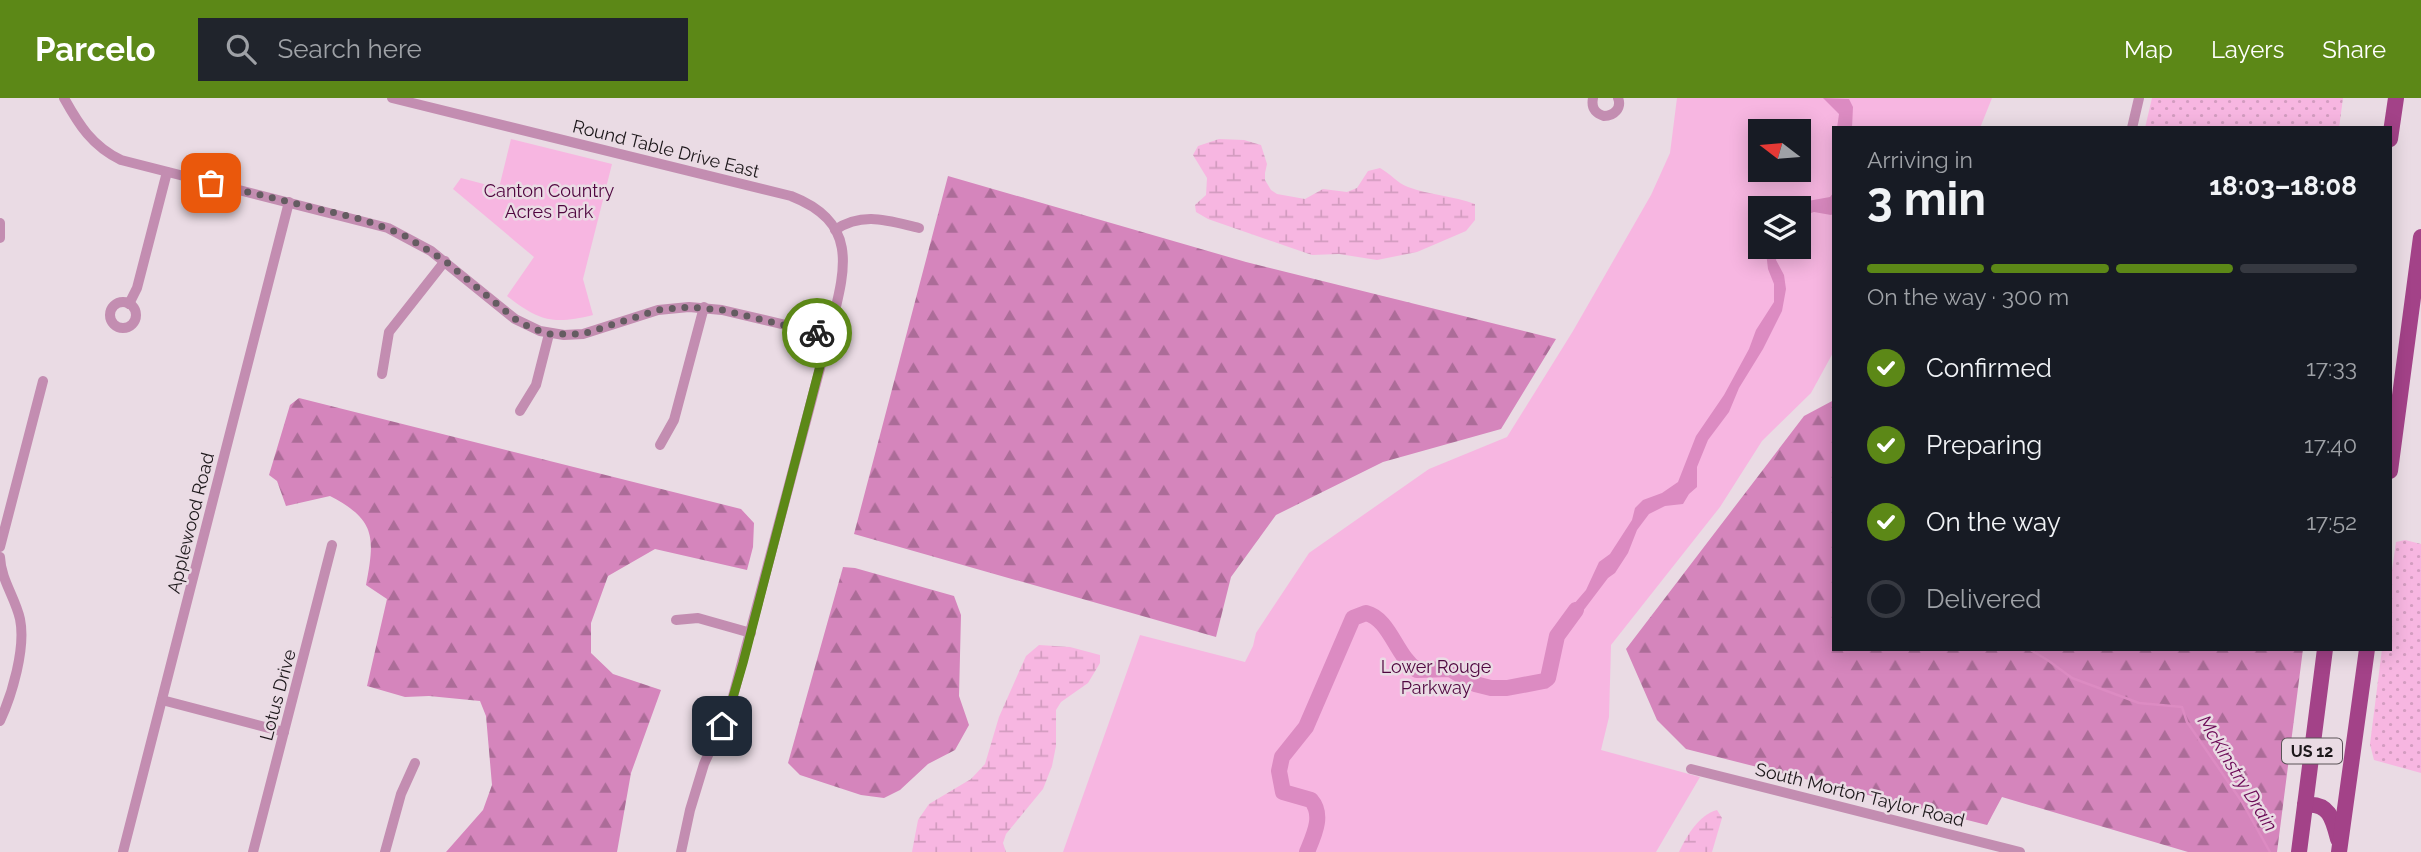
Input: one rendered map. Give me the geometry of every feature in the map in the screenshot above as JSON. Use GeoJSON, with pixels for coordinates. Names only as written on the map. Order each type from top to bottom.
{"type":"FeatureCollection","features":[{"type":"Feature","properties":{"kind":"main road"},"geometry":{"type":"LineString","coordinates":[[2392,126],[2396,98]]}},
{"type":"Feature","properties":{"kind":"main road"},"geometry":{"type":"LineString","coordinates":[[2392,456],[2421,237]]}},
{"type":"Feature","properties":{"kind":"main road","name":"US 12"},"geometry":{"type":"LineString","coordinates":[[2299,852],[2325,651]]}},
{"type":"Feature","properties":{"kind":"main road","name":"US 12"},"geometry":{"type":"LineString","coordinates":[[2340,850],[2367,651]]}},
{"type":"Feature","properties":{"kind":"main road"},"geometry":{"type":"LineString","coordinates":[[2305,805],[2320,805],[2330,813],[2340,850]]}},
{"type":"Feature","properties":{"kind":"street"},"geometry":{"type":"LineString","coordinates":[[64,98],[81,129],[98,147],[121,160],[388,228],[445,261],[515,319],[549,334],[583,334],[658,310],[704,307],[828,335]]}},
{"type":"Feature","properties":{"kind":"street","name":"Round Table Drive East"},"geometry":{"type":"LineString","coordinates":[[392,98],[791,196],[816,209],[835,230]]}},
{"type":"Feature","properties":{"kind":"street"},"geometry":{"type":"LineString","coordinates":[[1593,98],[1595,111],[1604,116],[1616,112],[1619,107],[1618,98]]}},
{"type":"Feature","properties":{"kind":"street"},"geometry":{"type":"LineString","coordinates":[[2132,126],[2138,98]]}},
{"type":"Feature","properties":{"kind":"street"},"geometry":{"type":"LineString","coordinates":[[129,304],[137,288],[167,172]]}},
{"type":"Feature","properties":{"kind":"street","name":"Applewood Road"},"geometry":{"type":"LineString","coordinates":[[123,852],[289,202]]}},
{"type":"Feature","properties":{"kind":"street"},"geometry":{"type":"LineString","coordinates":[[681,852],[704,765],[731,704],[828,335],[844,270],[843,250],[835,230],[852,220],[868,218],[919,228]]}},
{"type":"Feature","properties":{"kind":"street"},"geometry":{"type":"LineString","coordinates":[[0,223],[0,238]]}},
{"type":"Feature","properties":{"kind":"street"},"geometry":{"type":"LineString","coordinates":[[382,374],[389,332],[445,261]]}},
{"type":"Feature","properties":{"kind":"street"},"geometry":{"type":"LineString","coordinates":[[660,445],[674,420],[683,394],[704,307]]}},
{"type":"Feature","properties":{"kind":"street"},"geometry":{"type":"LineString","coordinates":[[520,411],[536,385],[549,334]]}},
{"type":"Feature","properties":{"kind":"street"},"geometry":{"type":"LineString","coordinates":[[0,547],[43,382]]}},
{"type":"Feature","properties":{"kind":"street","name":"Lotus Drive"},"geometry":{"type":"LineString","coordinates":[[253,852],[332,545]]}},
{"type":"Feature","properties":{"kind":"street"},"geometry":{"type":"LineString","coordinates":[[0,557],[4,582],[20,618],[21,633],[18,662],[0,721]]}},
{"type":"Feature","properties":{"kind":"street"},"geometry":{"type":"LineString","coordinates":[[676,620],[698,618],[751,633]]}},
{"type":"Feature","properties":{"kind":"street"},"geometry":{"type":"LineString","coordinates":[[162,700],[284,732]]}},
{"type":"Feature","properties":{"kind":"street"},"geometry":{"type":"LineString","coordinates":[[385,852],[401,794],[415,763]]}},
{"type":"Feature","properties":{"kind":"street","name":"South Morton Taylor Road"},"geometry":{"type":"LineString","coordinates":[[1691,768],[2020,852]]}},
{"type":"Feature","properties":{"kind":"green space","name":"Lower Rouge Parkway"},"geometry":{"type":"Polygon","coordinates":[[[1677,98],[1992,98],[1981,126],[1832,126],[1832,355],[1811,393],[1762,441],[1720,507],[1611,645],[1609,717],[1601,750],[1700,777],[1656,852],[1063,852],[1140,635],[1245,662],[1256,633],[1309,553],[1429,469],[1507,437],[1573,331],[1651,195],[1670,153],[1677,98]]]}},
{"type":"Feature","properties":{"kind":"green space"},"geometry":{"type":"Polygon","coordinates":[[[2152,98],[2343,98],[2339,126],[2145,126],[2152,98]]]}},
{"type":"Feature","properties":{"kind":"green space","name":"Canton Country Acres Park"},"geometry":{"type":"Polygon","coordinates":[[[511,139],[612,164],[583,279],[593,315],[567,320],[547,319],[528,311],[507,296],[534,257],[453,189],[461,178],[499,188],[511,139]]]}},
{"type":"Feature","properties":{"kind":"green space"},"geometry":{"type":"Polygon","coordinates":[[[1219,139],[1244,140],[1261,145],[1267,164],[1265,180],[1277,194],[1305,199],[1323,189],[1347,192],[1357,188],[1368,171],[1380,168],[1408,187],[1475,204],[1475,220],[1466,231],[1417,252],[1377,260],[1339,254],[1312,255],[1208,219],[1196,212],[1195,205],[1206,195],[1207,178],[1193,155],[1198,146],[1219,139]]]}},
{"type":"Feature","properties":{"kind":"green space"},"geometry":{"type":"Polygon","coordinates":[[[948,176],[1246,262],[1556,339],[1501,429],[1383,462],[1276,515],[1231,577],[1216,637],[854,534],[948,176]]]}},
{"type":"Feature","properties":{"kind":"green space"},"geometry":{"type":"Polygon","coordinates":[[[299,398],[741,509],[754,523],[753,547],[747,570],[655,549],[608,576],[591,623],[591,653],[613,674],[661,690],[631,773],[617,852],[446,852],[483,810],[492,785],[486,716],[480,701],[429,696],[405,697],[367,686],[387,599],[366,585],[371,554],[369,531],[356,513],[330,496],[286,506],[277,481],[269,475],[290,405],[299,398]]]}},
{"type":"Feature","properties":{"kind":"green space"},"geometry":{"type":"Polygon","coordinates":[[[1832,401],[1832,651],[2303,651],[2277,852],[2188,852],[2002,797],[1987,825],[1686,749],[1657,720],[1626,649],[1804,416],[1832,401]]]}},
{"type":"Feature","properties":{"kind":"green space"},"geometry":{"type":"Polygon","coordinates":[[[2405,540],[2421,544],[2421,773],[2374,760],[2370,744],[2382,651],[2392,651],[2392,570],[2396,542],[2405,540]]]}},
{"type":"Feature","properties":{"kind":"green space"},"geometry":{"type":"Polygon","coordinates":[[[843,567],[954,596],[961,615],[959,696],[969,725],[955,750],[928,764],[900,790],[884,798],[861,795],[800,775],[788,763],[843,567]]]}},
{"type":"Feature","properties":{"kind":"green space"},"geometry":{"type":"Polygon","coordinates":[[[1039,645],[1070,647],[1100,655],[1100,663],[1088,683],[1061,702],[1056,710],[1056,746],[1052,766],[1043,789],[1006,834],[1003,843],[1006,852],[912,852],[918,820],[929,804],[971,779],[985,764],[999,717],[1026,656],[1039,645]]]}},
{"type":"Feature","properties":{"kind":"green space"},"geometry":{"type":"Polygon","coordinates":[[[1717,810],[1722,818],[1712,852],[1679,852],[1699,821],[1717,810]]]}},
{"type":"Feature","properties":{"kind":"shaded area"},"geometry":{"type":"Polygon","coordinates":[[[1823,98],[1849,99],[1853,107],[1852,126],[1837,126],[1839,114],[1823,98]]]}},
{"type":"Feature","properties":{"kind":"shaded area"},"geometry":{"type":"Polygon","coordinates":[[[1832,194],[1832,214],[1811,213],[1811,200],[1832,194]]]}},
{"type":"Feature","properties":{"kind":"shaded area"},"geometry":{"type":"Polygon","coordinates":[[[1767,259],[1776,259],[1784,275],[1786,289],[1782,311],[1739,388],[1729,412],[1708,440],[1697,467],[1697,487],[1683,504],[1665,506],[1649,514],[1637,530],[1628,553],[1615,573],[1608,578],[1583,611],[1563,625],[1567,612],[1586,590],[1599,562],[1610,554],[1632,520],[1635,508],[1643,500],[1662,493],[1678,482],[1696,436],[1724,395],[1749,349],[1756,330],[1774,302],[1774,284],[1767,259]]]}},
{"type":"Feature","properties":{"kind":"waterway"},"geometry":{"type":"LineString","coordinates":[[1307,852],[1316,825],[1315,806],[1311,800],[1283,792],[1279,771],[1282,757],[1306,727],[1353,618],[1366,613],[1381,622],[1417,670],[1450,669],[1475,684],[1507,688],[1548,678],[1557,636],[1576,610]]}},
{"type":"Feature","properties":{"kind":"waterway","name":"McKinstry Drain"},"geometry":{"type":"LineString","coordinates":[[2032,651],[2072,678],[2139,703],[2182,707],[2187,722],[2242,802],[2270,852]]}},
{"type":"Feature","properties":{"kind":"way so far"},"geometry":{"type":"LineString","coordinates":[[211,183],[364,220],[402,234],[445,261],[515,319],[549,334],[583,334],[675,307],[722,310],[817,333]]}},
{"type":"Feature","properties":{"kind":"route"},"geometry":{"type":"LineString","coordinates":[[722,726],[743,663],[828,335],[817,333]]}}]}
